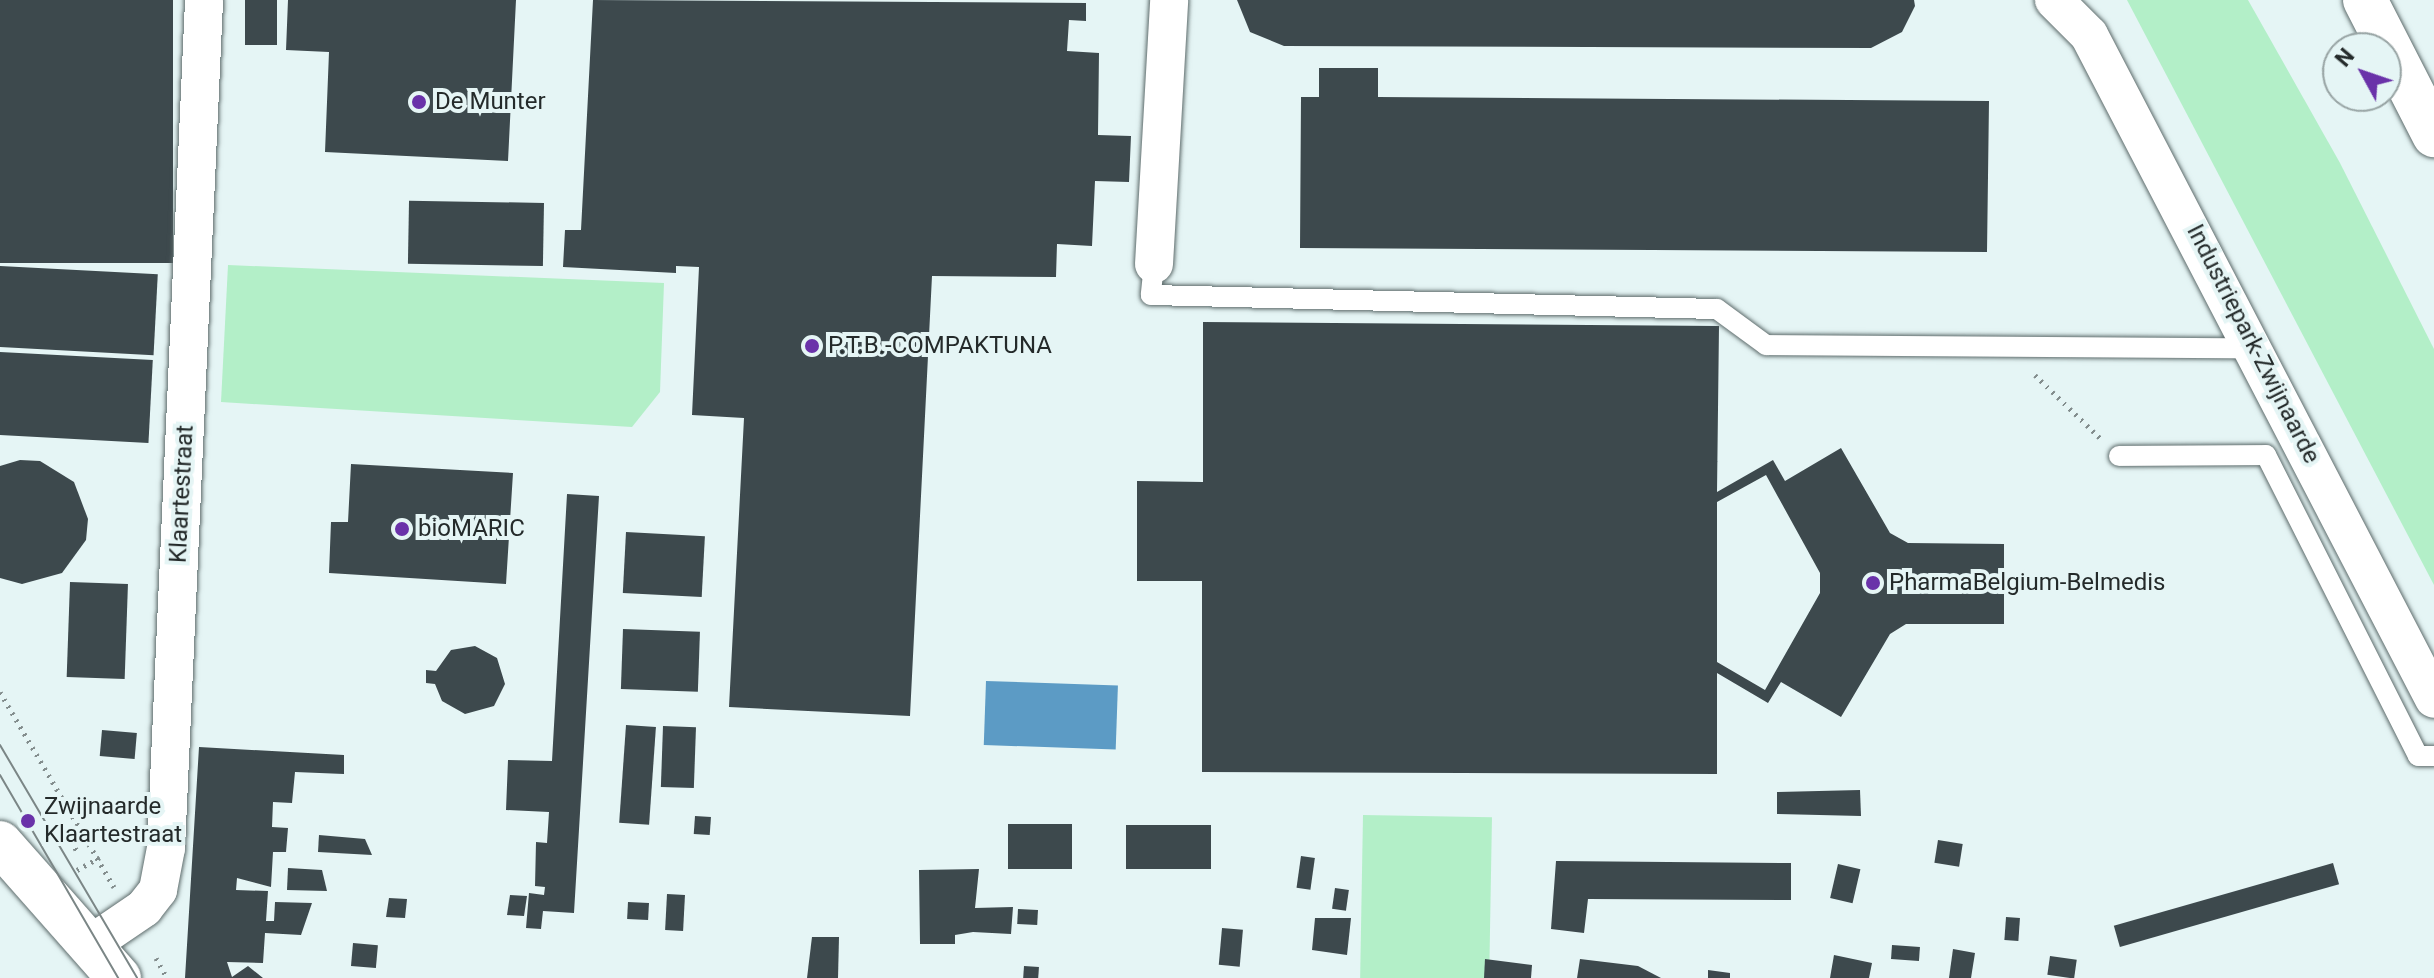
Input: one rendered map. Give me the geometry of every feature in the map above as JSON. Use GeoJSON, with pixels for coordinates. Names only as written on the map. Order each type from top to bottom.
{"type":"FeatureCollection","features":[{"type":"Feature","properties":{"kind":"main road"},"geometry":{"type":"LineString","coordinates":[[2334,0],[2359,32]]}},
{"type":"Feature","properties":{"kind":"main road"},"geometry":{"type":"LineString","coordinates":[[2365,0],[2430,127]]}},
{"type":"Feature","properties":{"kind":"main road"},"geometry":{"type":"LineString","coordinates":[[2402,89],[2430,127]]}},
{"type":"Feature","properties":{"kind":"main road"},"geometry":{"type":"LineString","coordinates":[[0,843],[119,978]]}},
{"type":"Feature","properties":{"kind":"street","name":"Klaartestraat"},"geometry":{"type":"LineString","coordinates":[[81,935],[97,940],[132,920],[158,890],[166,848],[204,0]]}},
{"type":"Feature","properties":{"kind":"street"},"geometry":{"type":"LineString","coordinates":[[1154,264],[1169,0]]}},
{"type":"Feature","properties":{"kind":"street","name":"Industriepark-Zwijnaarde"},"geometry":{"type":"LineString","coordinates":[[2054,0],[2089,35],[2255,348],[2434,699]]}},
{"type":"Feature","properties":{"kind":"lane"},"geometry":{"type":"LineString","coordinates":[[1154,264],[1151,295],[1717,309],[1766,345],[2255,348]]}},
{"type":"Feature","properties":{"kind":"lane"},"geometry":{"type":"LineString","coordinates":[[2119,456],[2266,455],[2418,756],[2434,756]]}},
{"type":"Feature","properties":{"kind":"path"},"geometry":{"type":"LineString","coordinates":[[2005,346],[2119,456]]}},
{"type":"Feature","properties":{"kind":"path"},"geometry":{"type":"LineString","coordinates":[[0,692],[132,920]]}},
{"type":"Feature","properties":{"kind":"path"},"geometry":{"type":"LineString","coordinates":[[50,807],[77,851]]}},
{"type":"Feature","properties":{"kind":"green space"},"geometry":{"type":"Polygon","coordinates":[[[2127,0],[2248,0],[2340,163],[2434,349],[2434,585],[2127,0]]]}},
{"type":"Feature","properties":{"kind":"green space"},"geometry":{"type":"Polygon","coordinates":[[[228,265],[664,283],[660,392],[632,427],[221,402],[228,265]]]}},
{"type":"Feature","properties":{"kind":"green space"},"geometry":{"type":"Polygon","coordinates":[[[1363,815],[1492,817],[1489,978],[1360,978],[1363,815]]]}},
{"type":"Feature","properties":{"kind":"water"},"geometry":{"type":"Polygon","coordinates":[[[986,681],[1118,686],[1116,750],[984,745],[986,681]]]}},
{"type":"Feature","properties":{"kind":"building"},"geometry":{"type":"Polygon","coordinates":[[[0,0],[173,0],[173,263],[0,263],[0,0]]]}},
{"type":"Feature","properties":{"kind":"building"},"geometry":{"type":"Polygon","coordinates":[[[245,0],[277,0],[277,45],[245,45],[245,0]]]}},
{"type":"Feature","properties":{"kind":"building","name":"De Munter"},"geometry":{"type":"Polygon","coordinates":[[[288,0],[516,0],[508,161],[325,152],[329,52],[286,50],[288,0]]]}},
{"type":"Feature","properties":{"kind":"building","name":"P.T.B.-COMPAKTUNA"},"geometry":{"type":"Polygon","coordinates":[[[593,0],[1086,3],[1086,21],[1069,20],[1067,51],[1099,53],[1098,135],[1131,136],[1129,182],[1095,181],[1092,246],[1057,244],[1056,277],[932,276],[910,716],[729,707],[744,418],[692,415],[699,267],[676,266],[676,273],[563,267],[565,230],[581,230],[593,0]]]}},
{"type":"Feature","properties":{"kind":"building"},"geometry":{"type":"Polygon","coordinates":[[[1237,0],[1914,0],[1915,6],[1902,32],[1871,48],[1284,46],[1250,32],[1237,0]]]}},
{"type":"Feature","properties":{"kind":"building"},"geometry":{"type":"Polygon","coordinates":[[[1319,68],[1378,68],[1378,97],[1989,101],[1987,252],[1300,248],[1301,97],[1319,97],[1319,68]]]}},
{"type":"Feature","properties":{"kind":"building"},"geometry":{"type":"Polygon","coordinates":[[[409,201],[544,203],[543,266],[408,264],[409,201]]]}},
{"type":"Feature","properties":{"kind":"building"},"geometry":{"type":"Polygon","coordinates":[[[0,266],[158,274],[154,355],[0,347],[0,266]]]}},
{"type":"Feature","properties":{"kind":"building"},"geometry":{"type":"Polygon","coordinates":[[[1203,322],[1719,326],[1717,492],[1773,460],[1785,481],[1841,448],[1890,533],[1908,543],[2004,544],[2004,624],[1906,624],[1890,634],[1841,717],[1781,682],[1768,703],[1717,673],[1717,774],[1202,772],[1202,581],[1137,581],[1137,481],[1203,482],[1203,322]],[[1766,475],[1717,502],[1717,662],[1765,690],[1820,593],[1820,573],[1766,475]]]}},
{"type":"Feature","properties":{"kind":"building"},"geometry":{"type":"Polygon","coordinates":[[[0,352],[153,360],[148,443],[0,435],[0,352]]]}},
{"type":"Feature","properties":{"kind":"building"},"geometry":{"type":"Polygon","coordinates":[[[20,460],[40,461],[74,482],[88,519],[86,540],[62,573],[22,584],[0,578],[0,466],[20,460]]]}},
{"type":"Feature","properties":{"kind":"building"},"geometry":{"type":"Polygon","coordinates":[[[351,464],[513,473],[506,584],[329,573],[331,522],[348,522],[351,464]]]}},
{"type":"Feature","properties":{"kind":"building"},"geometry":{"type":"Polygon","coordinates":[[[567,494],[599,496],[574,913],[543,911],[541,929],[526,928],[529,893],[544,895],[545,887],[535,886],[536,842],[547,843],[549,812],[506,810],[508,760],[552,761],[567,494]]]}},
{"type":"Feature","properties":{"kind":"building"},"geometry":{"type":"Polygon","coordinates":[[[626,532],[705,536],[702,597],[623,593],[626,532]]]}},
{"type":"Feature","properties":{"kind":"building"},"geometry":{"type":"Polygon","coordinates":[[[70,582],[128,584],[125,679],[67,677],[70,582]]]}},
{"type":"Feature","properties":{"kind":"building"},"geometry":{"type":"Polygon","coordinates":[[[623,629],[700,632],[698,692],[621,689],[623,629]]]}},
{"type":"Feature","properties":{"kind":"building"},"geometry":{"type":"Polygon","coordinates":[[[475,646],[497,658],[505,684],[494,706],[465,714],[442,701],[435,684],[426,683],[426,670],[436,671],[451,650],[475,646]]]}},
{"type":"Feature","properties":{"kind":"building"},"geometry":{"type":"Polygon","coordinates":[[[626,725],[656,727],[649,825],[619,823],[626,725]]]}},
{"type":"Feature","properties":{"kind":"building"},"geometry":{"type":"Polygon","coordinates":[[[663,726],[696,727],[694,788],[661,787],[663,726]]]}},
{"type":"Feature","properties":{"kind":"building"},"geometry":{"type":"Polygon","coordinates":[[[102,730],[137,733],[135,759],[100,756],[102,730]]]}},
{"type":"Feature","properties":{"kind":"building"},"geometry":{"type":"Polygon","coordinates":[[[199,747],[344,755],[344,774],[295,772],[292,803],[273,802],[272,827],[288,828],[286,852],[273,852],[271,887],[237,878],[236,890],[268,891],[266,921],[274,921],[275,902],[312,903],[301,935],[265,933],[263,963],[227,962],[232,977],[248,966],[263,978],[185,978],[199,747]]]}},
{"type":"Feature","properties":{"kind":"building"},"geometry":{"type":"Polygon","coordinates":[[[1860,790],[1861,816],[1777,814],[1777,792],[1860,790]]]}},
{"type":"Feature","properties":{"kind":"building"},"geometry":{"type":"Polygon","coordinates":[[[695,816],[711,817],[710,835],[694,834],[695,816]]]}},
{"type":"Feature","properties":{"kind":"building"},"geometry":{"type":"Polygon","coordinates":[[[1008,824],[1072,824],[1072,869],[1008,869],[1008,824]]]}},
{"type":"Feature","properties":{"kind":"building"},"geometry":{"type":"Polygon","coordinates":[[[1126,825],[1211,825],[1211,869],[1126,869],[1126,825]]]}},
{"type":"Feature","properties":{"kind":"building"},"geometry":{"type":"Polygon","coordinates":[[[319,835],[365,839],[372,855],[318,852],[319,835]]]}},
{"type":"Feature","properties":{"kind":"building"},"geometry":{"type":"Polygon","coordinates":[[[1938,840],[1963,844],[1959,867],[1934,863],[1938,840]]]}},
{"type":"Feature","properties":{"kind":"building"},"geometry":{"type":"Polygon","coordinates":[[[1301,856],[1315,858],[1310,890],[1297,888],[1301,856]]]}},
{"type":"Feature","properties":{"kind":"building"},"geometry":{"type":"Polygon","coordinates":[[[1556,861],[1791,863],[1791,900],[1588,899],[1584,933],[1551,929],[1556,861]]]}},
{"type":"Feature","properties":{"kind":"building"},"geometry":{"type":"Polygon","coordinates":[[[2333,863],[2339,884],[2120,947],[2114,926],[2333,863]]]}},
{"type":"Feature","properties":{"kind":"building"},"geometry":{"type":"Polygon","coordinates":[[[1838,864],[1860,869],[1853,903],[1830,898],[1838,864]]]}},
{"type":"Feature","properties":{"kind":"building"},"geometry":{"type":"Polygon","coordinates":[[[288,868],[322,870],[327,891],[287,890],[288,868]]]}},
{"type":"Feature","properties":{"kind":"building"},"geometry":{"type":"Polygon","coordinates":[[[979,869],[975,908],[1013,907],[1011,934],[973,932],[955,935],[955,944],[920,944],[919,870],[979,869]]]}},
{"type":"Feature","properties":{"kind":"building"},"geometry":{"type":"Polygon","coordinates":[[[1335,888],[1349,890],[1346,911],[1332,909],[1335,888]]]}},
{"type":"Feature","properties":{"kind":"building"},"geometry":{"type":"Polygon","coordinates":[[[667,894],[685,895],[683,931],[665,930],[667,894]]]}},
{"type":"Feature","properties":{"kind":"building"},"geometry":{"type":"Polygon","coordinates":[[[510,895],[527,896],[524,916],[507,915],[510,895]]]}},
{"type":"Feature","properties":{"kind":"building"},"geometry":{"type":"Polygon","coordinates":[[[389,898],[407,899],[405,918],[386,917],[389,898]]]}},
{"type":"Feature","properties":{"kind":"building"},"geometry":{"type":"Polygon","coordinates":[[[628,902],[649,903],[648,920],[627,919],[628,902]]]}},
{"type":"Feature","properties":{"kind":"building"},"geometry":{"type":"Polygon","coordinates":[[[1018,909],[1038,910],[1037,925],[1017,924],[1018,909]]]}},
{"type":"Feature","properties":{"kind":"building"},"geometry":{"type":"Polygon","coordinates":[[[2006,917],[2020,918],[2018,941],[2004,940],[2006,917]]]}},
{"type":"Feature","properties":{"kind":"building"},"geometry":{"type":"Polygon","coordinates":[[[1315,918],[1351,918],[1347,955],[1312,950],[1315,918]]]}},
{"type":"Feature","properties":{"kind":"building"},"geometry":{"type":"Polygon","coordinates":[[[1222,928],[1243,930],[1240,967],[1219,965],[1222,928]]]}},
{"type":"Feature","properties":{"kind":"building"},"geometry":{"type":"Polygon","coordinates":[[[812,937],[839,937],[838,978],[807,978],[812,937]]]}},
{"type":"Feature","properties":{"kind":"building"},"geometry":{"type":"Polygon","coordinates":[[[353,943],[378,945],[376,968],[351,966],[353,943]]]}},
{"type":"Feature","properties":{"kind":"building"},"geometry":{"type":"Polygon","coordinates":[[[1892,945],[1920,947],[1919,961],[1891,959],[1892,945]]]}},
{"type":"Feature","properties":{"kind":"building"},"geometry":{"type":"Polygon","coordinates":[[[1953,949],[1975,953],[1971,978],[1949,978],[1953,949]]]}},
{"type":"Feature","properties":{"kind":"building"},"geometry":{"type":"Polygon","coordinates":[[[1834,955],[1872,963],[1869,978],[1830,978],[1834,955]]]}},
{"type":"Feature","properties":{"kind":"building"},"geometry":{"type":"Polygon","coordinates":[[[2050,956],[2077,960],[2074,978],[2047,975],[2050,956]]]}},
{"type":"Feature","properties":{"kind":"building"},"geometry":{"type":"Polygon","coordinates":[[[1485,959],[1532,965],[1531,978],[1484,978],[1485,959]]]}},
{"type":"Feature","properties":{"kind":"building"},"geometry":{"type":"Polygon","coordinates":[[[1580,959],[1638,966],[1661,978],[1577,978],[1580,959]]]}},
{"type":"Feature","properties":{"kind":"building"},"geometry":{"type":"Polygon","coordinates":[[[1024,966],[1039,967],[1038,978],[1023,978],[1024,966]]]}},
{"type":"Feature","properties":{"kind":"building"},"geometry":{"type":"Polygon","coordinates":[[[1708,970],[1730,973],[1730,978],[1708,978],[1708,970]]]}},
{"type":"Feature","properties":{"kind":"tram line"},"geometry":{"type":"LineString","coordinates":[[0,745],[137,978]]}},
{"type":"Feature","properties":{"kind":"tram line"},"geometry":{"type":"LineString","coordinates":[[0,775],[118,978]]}},
{"type":"Feature","properties":{"kind":"place","name":"De Munter"},"geometry":{"type":"Point","coordinates":[419,102]}},
{"type":"Feature","properties":{"kind":"place","name":"P.T.B.-COMPAKTUNA"},"geometry":{"type":"Point","coordinates":[812,346]}},
{"type":"Feature","properties":{"kind":"place","name":"bioMARIC"},"geometry":{"type":"Point","coordinates":[402,529]}},
{"type":"Feature","properties":{"kind":"place","name":"PharmaBelgium-Belmedis"},"geometry":{"type":"Point","coordinates":[1873,583]}},
{"type":"Feature","properties":{"kind":"place","name":"Zwijnaarde Klaartestraat"},"geometry":{"type":"Point","coordinates":[28,821]}}]}
